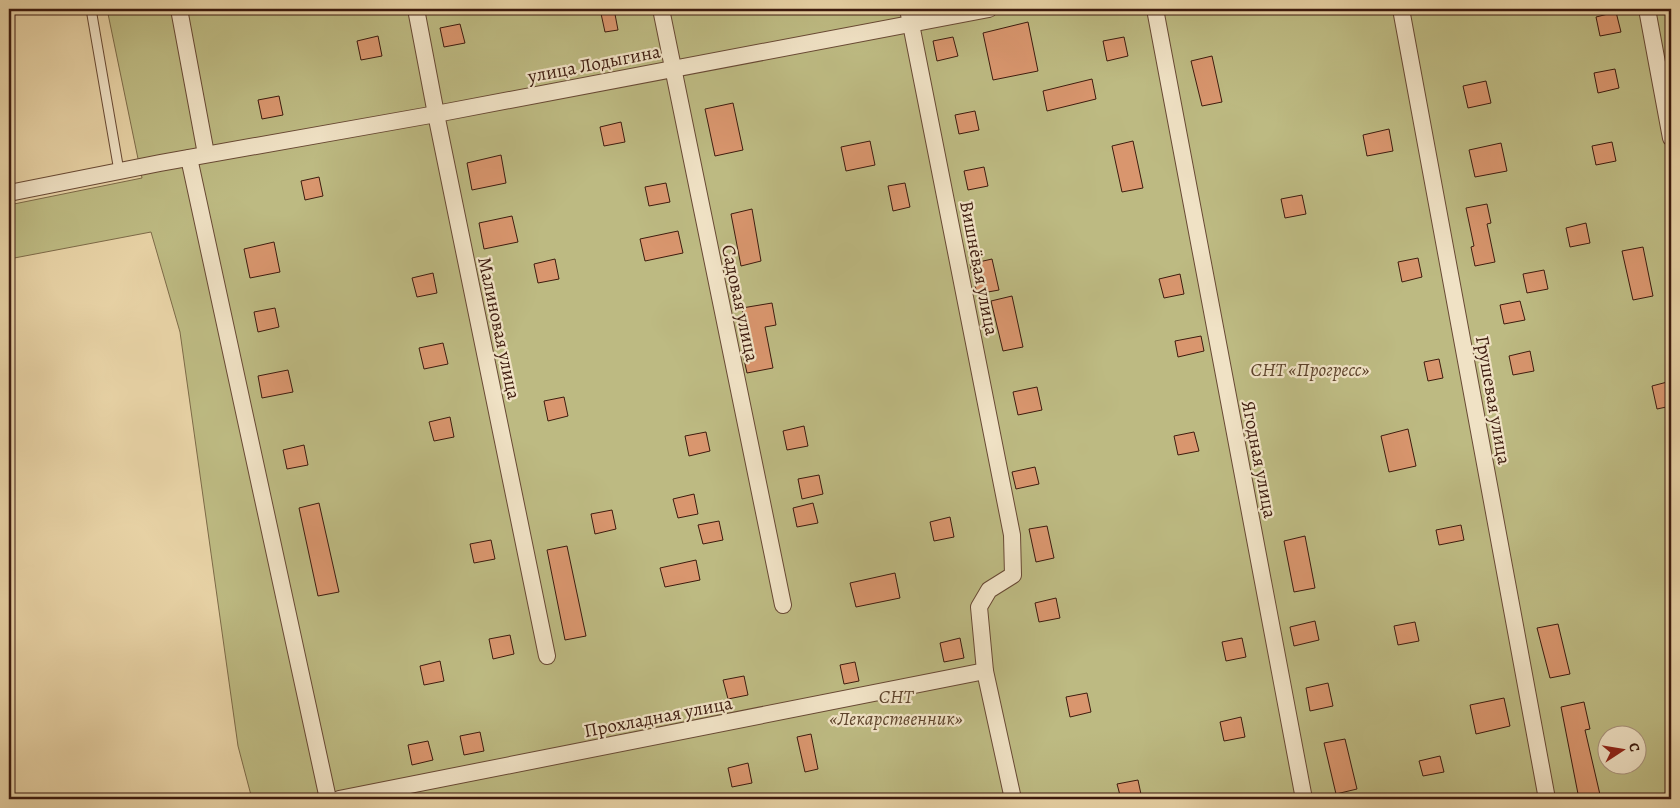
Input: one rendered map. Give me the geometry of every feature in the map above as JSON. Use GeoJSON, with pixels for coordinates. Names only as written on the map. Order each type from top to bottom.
{"type":"FeatureCollection","features":[{"type":"Feature","properties":{"kind":"street"},"geometry":{"type":"LineString","coordinates":[[178,9],[206,154]]}},
{"type":"Feature","properties":{"kind":"street","name":"Малиновая улица"},"geometry":{"type":"LineString","coordinates":[[416,9],[547,656]]}},
{"type":"Feature","properties":{"kind":"street","name":"Садовая улица"},"geometry":{"type":"LineString","coordinates":[[661,9],[783,605]]}},
{"type":"Feature","properties":{"kind":"street","name":"улица Лодыгина"},"geometry":{"type":"LineString","coordinates":[[119,171],[436,114],[672,68],[909,16],[989,9]]}},
{"type":"Feature","properties":{"kind":"street","name":"Ягодная улица"},"geometry":{"type":"LineString","coordinates":[[1155,9],[1304,799]]}},
{"type":"Feature","properties":{"kind":"street","name":"Грушевая улица"},"geometry":{"type":"LineString","coordinates":[[1401,9],[1547,799]]}},
{"type":"Feature","properties":{"kind":"street"},"geometry":{"type":"LineString","coordinates":[[1647,9],[1671,138]]}},
{"type":"Feature","properties":{"kind":"street","name":"Вишнёвая улица"},"geometry":{"type":"LineString","coordinates":[[909,16],[1012,535],[1013,575],[990,590],[980,608],[985,671]]}},
{"type":"Feature","properties":{"kind":"street"},"geometry":{"type":"LineString","coordinates":[[189,158],[328,799]]}},
{"type":"Feature","properties":{"kind":"street"},"geometry":{"type":"LineString","coordinates":[[9,193],[119,171]]}},
{"type":"Feature","properties":{"kind":"street"},"geometry":{"type":"LineString","coordinates":[[985,671],[1013,799]]}},
{"type":"Feature","properties":{"kind":"street","name":"Прохладная улица"},"geometry":{"type":"LineString","coordinates":[[339,799],[985,671]]}},
{"type":"Feature","properties":{"kind":"lane"},"geometry":{"type":"LineString","coordinates":[[91,9],[119,171]]}},
{"type":"Feature","properties":{"kind":"green space","name":"СНТ «Прогресс»"},"geometry":{"type":"Polygon","coordinates":[[[107,9],[1671,9],[1671,799],[252,799],[238,746],[180,332],[151,232],[9,259],[9,205],[142,178],[107,9]]]}},
{"type":"Feature","properties":{"kind":"building"},"geometry":{"type":"Polygon","coordinates":[[[600,9],[614,9],[618,30],[605,32],[600,9]]]}},
{"type":"Feature","properties":{"kind":"building"},"geometry":{"type":"Polygon","coordinates":[[[1616,12],[1621,32],[1600,36],[1596,17],[1616,12]]]}},
{"type":"Feature","properties":{"kind":"building"},"geometry":{"type":"Polygon","coordinates":[[[1028,22],[1038,71],[993,80],[983,33],[1028,22]]]}},
{"type":"Feature","properties":{"kind":"building"},"geometry":{"type":"Polygon","coordinates":[[[460,24],[465,43],[444,47],[440,28],[460,24]]]}},
{"type":"Feature","properties":{"kind":"building"},"geometry":{"type":"Polygon","coordinates":[[[378,36],[382,56],[361,60],[357,41],[378,36]]]}},
{"type":"Feature","properties":{"kind":"building"},"geometry":{"type":"Polygon","coordinates":[[[953,37],[958,56],[937,61],[933,41],[953,37]]]}},
{"type":"Feature","properties":{"kind":"building"},"geometry":{"type":"Polygon","coordinates":[[[1124,37],[1128,56],[1107,61],[1103,41],[1124,37]]]}},
{"type":"Feature","properties":{"kind":"building"},"geometry":{"type":"Polygon","coordinates":[[[1212,56],[1222,102],[1202,106],[1191,61],[1212,56]]]}},
{"type":"Feature","properties":{"kind":"building"},"geometry":{"type":"Polygon","coordinates":[[[1615,69],[1619,88],[1598,93],[1594,73],[1615,69]]]}},
{"type":"Feature","properties":{"kind":"building"},"geometry":{"type":"Polygon","coordinates":[[[1092,79],[1096,99],[1047,111],[1043,91],[1092,79]]]}},
{"type":"Feature","properties":{"kind":"building"},"geometry":{"type":"Polygon","coordinates":[[[1486,81],[1491,103],[1468,108],[1463,86],[1486,81]]]}},
{"type":"Feature","properties":{"kind":"building"},"geometry":{"type":"Polygon","coordinates":[[[279,96],[283,115],[262,119],[258,100],[279,96]]]}},
{"type":"Feature","properties":{"kind":"building"},"geometry":{"type":"Polygon","coordinates":[[[733,103],[743,150],[715,156],[705,109],[733,103]]]}},
{"type":"Feature","properties":{"kind":"building"},"geometry":{"type":"Polygon","coordinates":[[[975,111],[979,130],[959,134],[955,115],[975,111]]]}},
{"type":"Feature","properties":{"kind":"building"},"geometry":{"type":"Polygon","coordinates":[[[621,122],[625,142],[604,146],[600,127],[621,122]]]}},
{"type":"Feature","properties":{"kind":"building"},"geometry":{"type":"Polygon","coordinates":[[[1389,129],[1393,151],[1367,156],[1363,135],[1389,129]]]}},
{"type":"Feature","properties":{"kind":"building"},"geometry":{"type":"Polygon","coordinates":[[[870,141],[875,165],[846,171],[841,147],[870,141]]]}},
{"type":"Feature","properties":{"kind":"building"},"geometry":{"type":"Polygon","coordinates":[[[1133,141],[1143,188],[1122,192],[1112,146],[1133,141]]]}},
{"type":"Feature","properties":{"kind":"building"},"geometry":{"type":"Polygon","coordinates":[[[1612,142],[1616,161],[1596,165],[1592,146],[1612,142]]]}},
{"type":"Feature","properties":{"kind":"building"},"geometry":{"type":"Polygon","coordinates":[[[1501,143],[1507,171],[1475,177],[1469,150],[1501,143]]]}},
{"type":"Feature","properties":{"kind":"building"},"geometry":{"type":"Polygon","coordinates":[[[501,155],[506,183],[472,190],[467,163],[501,155]]]}},
{"type":"Feature","properties":{"kind":"building"},"geometry":{"type":"Polygon","coordinates":[[[984,167],[988,186],[968,190],[964,171],[984,167]]]}},
{"type":"Feature","properties":{"kind":"building"},"geometry":{"type":"Polygon","coordinates":[[[319,177],[323,196],[305,200],[301,181],[319,177]]]}},
{"type":"Feature","properties":{"kind":"building"},"geometry":{"type":"Polygon","coordinates":[[[666,183],[670,202],[649,206],[645,187],[666,183]]]}},
{"type":"Feature","properties":{"kind":"building"},"geometry":{"type":"Polygon","coordinates":[[[905,183],[910,207],[893,211],[888,186],[905,183]]]}},
{"type":"Feature","properties":{"kind":"building"},"geometry":{"type":"Polygon","coordinates":[[[1302,195],[1306,214],[1285,218],[1281,199],[1302,195]]]}},
{"type":"Feature","properties":{"kind":"building"},"geometry":{"type":"Polygon","coordinates":[[[1487,204],[1491,223],[1487,224],[1495,262],[1475,266],[1471,247],[1474,246],[1466,208],[1487,204]]]}},
{"type":"Feature","properties":{"kind":"building"},"geometry":{"type":"Polygon","coordinates":[[[752,209],[761,261],[741,266],[731,214],[752,209]]]}},
{"type":"Feature","properties":{"kind":"building"},"geometry":{"type":"Polygon","coordinates":[[[512,216],[518,242],[484,249],[479,223],[512,216]]]}},
{"type":"Feature","properties":{"kind":"building"},"geometry":{"type":"Polygon","coordinates":[[[1586,223],[1590,243],[1570,247],[1566,228],[1586,223]]]}},
{"type":"Feature","properties":{"kind":"building"},"geometry":{"type":"Polygon","coordinates":[[[678,231],[683,253],[645,261],[640,239],[678,231]]]}},
{"type":"Feature","properties":{"kind":"building"},"geometry":{"type":"Polygon","coordinates":[[[274,242],[280,272],[250,278],[244,249],[274,242]]]}},
{"type":"Feature","properties":{"kind":"building"},"geometry":{"type":"Polygon","coordinates":[[[1643,247],[1653,296],[1633,300],[1622,251],[1643,247]]]}},
{"type":"Feature","properties":{"kind":"building"},"geometry":{"type":"Polygon","coordinates":[[[1418,258],[1422,277],[1402,282],[1398,262],[1418,258]]]}},
{"type":"Feature","properties":{"kind":"building"},"geometry":{"type":"Polygon","coordinates":[[[555,259],[559,279],[538,283],[534,264],[555,259]]]}},
{"type":"Feature","properties":{"kind":"building"},"geometry":{"type":"Polygon","coordinates":[[[992,259],[999,290],[977,294],[970,264],[992,259]]]}},
{"type":"Feature","properties":{"kind":"building"},"geometry":{"type":"Polygon","coordinates":[[[1544,270],[1548,289],[1527,293],[1523,274],[1544,270]]]}},
{"type":"Feature","properties":{"kind":"building"},"geometry":{"type":"Polygon","coordinates":[[[433,273],[437,293],[417,297],[412,278],[433,273]]]}},
{"type":"Feature","properties":{"kind":"building"},"geometry":{"type":"Polygon","coordinates":[[[1180,274],[1184,294],[1164,298],[1159,279],[1180,274]]]}},
{"type":"Feature","properties":{"kind":"building"},"geometry":{"type":"Polygon","coordinates":[[[1012,296],[1023,347],[1003,351],[991,301],[1012,296]]]}},
{"type":"Feature","properties":{"kind":"building"},"geometry":{"type":"Polygon","coordinates":[[[1520,301],[1525,320],[1504,324],[1500,305],[1520,301]]]}},
{"type":"Feature","properties":{"kind":"building"},"geometry":{"type":"Polygon","coordinates":[[[772,303],[776,325],[765,327],[773,368],[747,373],[742,350],[748,349],[742,308],[772,303]]]}},
{"type":"Feature","properties":{"kind":"building"},"geometry":{"type":"Polygon","coordinates":[[[275,308],[279,327],[258,332],[254,312],[275,308]]]}},
{"type":"Feature","properties":{"kind":"building"},"geometry":{"type":"Polygon","coordinates":[[[1201,336],[1204,351],[1178,357],[1175,341],[1201,336]]]}},
{"type":"Feature","properties":{"kind":"building"},"geometry":{"type":"Polygon","coordinates":[[[443,343],[448,364],[424,369],[419,348],[443,343]]]}},
{"type":"Feature","properties":{"kind":"building"},"geometry":{"type":"Polygon","coordinates":[[[1530,351],[1534,371],[1513,375],[1509,356],[1530,351]]]}},
{"type":"Feature","properties":{"kind":"building"},"geometry":{"type":"Polygon","coordinates":[[[1439,359],[1443,378],[1428,381],[1424,362],[1439,359]]]}},
{"type":"Feature","properties":{"kind":"building"},"geometry":{"type":"Polygon","coordinates":[[[288,370],[293,392],[262,398],[258,376],[288,370]]]}},
{"type":"Feature","properties":{"kind":"building"},"geometry":{"type":"Polygon","coordinates":[[[1671,381],[1671,406],[1657,409],[1652,386],[1671,381]]]}},
{"type":"Feature","properties":{"kind":"building"},"geometry":{"type":"Polygon","coordinates":[[[1037,387],[1042,410],[1018,415],[1013,392],[1037,387]]]}},
{"type":"Feature","properties":{"kind":"building"},"geometry":{"type":"Polygon","coordinates":[[[564,397],[568,416],[548,421],[544,401],[564,397]]]}},
{"type":"Feature","properties":{"kind":"building"},"geometry":{"type":"Polygon","coordinates":[[[450,417],[454,437],[434,441],[429,422],[450,417]]]}},
{"type":"Feature","properties":{"kind":"building"},"geometry":{"type":"Polygon","coordinates":[[[804,426],[808,446],[787,450],[783,431],[804,426]]]}},
{"type":"Feature","properties":{"kind":"building"},"geometry":{"type":"Polygon","coordinates":[[[1408,429],[1416,466],[1389,472],[1381,436],[1408,429]]]}},
{"type":"Feature","properties":{"kind":"building"},"geometry":{"type":"Polygon","coordinates":[[[706,432],[710,451],[689,456],[685,436],[706,432]]]}},
{"type":"Feature","properties":{"kind":"building"},"geometry":{"type":"Polygon","coordinates":[[[1194,432],[1199,451],[1178,455],[1174,436],[1194,432]]]}},
{"type":"Feature","properties":{"kind":"building"},"geometry":{"type":"Polygon","coordinates":[[[304,445],[308,465],[287,469],[283,450],[304,445]]]}},
{"type":"Feature","properties":{"kind":"building"},"geometry":{"type":"Polygon","coordinates":[[[1035,467],[1039,484],[1016,489],[1012,472],[1035,467]]]}},
{"type":"Feature","properties":{"kind":"building"},"geometry":{"type":"Polygon","coordinates":[[[819,475],[823,494],[802,499],[798,479],[819,475]]]}},
{"type":"Feature","properties":{"kind":"building"},"geometry":{"type":"Polygon","coordinates":[[[694,494],[698,514],[678,518],[673,499],[694,494]]]}},
{"type":"Feature","properties":{"kind":"building"},"geometry":{"type":"Polygon","coordinates":[[[319,503],[339,592],[318,596],[299,508],[319,503]]]}},
{"type":"Feature","properties":{"kind":"building"},"geometry":{"type":"Polygon","coordinates":[[[813,503],[818,523],[797,527],[793,508],[813,503]]]}},
{"type":"Feature","properties":{"kind":"building"},"geometry":{"type":"Polygon","coordinates":[[[612,510],[616,529],[595,534],[591,514],[612,510]]]}},
{"type":"Feature","properties":{"kind":"building"},"geometry":{"type":"Polygon","coordinates":[[[950,517],[954,537],[934,541],[930,522],[950,517]]]}},
{"type":"Feature","properties":{"kind":"building"},"geometry":{"type":"Polygon","coordinates":[[[719,521],[723,540],[703,544],[698,525],[719,521]]]}},
{"type":"Feature","properties":{"kind":"building"},"geometry":{"type":"Polygon","coordinates":[[[1461,525],[1464,540],[1439,545],[1436,530],[1461,525]]]}},
{"type":"Feature","properties":{"kind":"building"},"geometry":{"type":"Polygon","coordinates":[[[1047,526],[1054,558],[1036,562],[1029,529],[1047,526]]]}},
{"type":"Feature","properties":{"kind":"building"},"geometry":{"type":"Polygon","coordinates":[[[1305,536],[1315,588],[1294,592],[1284,541],[1305,536]]]}},
{"type":"Feature","properties":{"kind":"building"},"geometry":{"type":"Polygon","coordinates":[[[491,540],[495,559],[474,563],[470,544],[491,540]]]}},
{"type":"Feature","properties":{"kind":"building"},"geometry":{"type":"Polygon","coordinates":[[[567,546],[586,636],[565,640],[547,550],[567,546]]]}},
{"type":"Feature","properties":{"kind":"building"},"geometry":{"type":"Polygon","coordinates":[[[696,560],[700,580],[665,587],[660,568],[696,560]]]}},
{"type":"Feature","properties":{"kind":"building"},"geometry":{"type":"Polygon","coordinates":[[[895,573],[900,598],[856,607],[850,583],[895,573]]]}},
{"type":"Feature","properties":{"kind":"building"},"geometry":{"type":"Polygon","coordinates":[[[1056,598],[1060,618],[1039,622],[1035,603],[1056,598]]]}},
{"type":"Feature","properties":{"kind":"building"},"geometry":{"type":"Polygon","coordinates":[[[1315,621],[1319,640],[1294,646],[1290,627],[1315,621]]]}},
{"type":"Feature","properties":{"kind":"building"},"geometry":{"type":"Polygon","coordinates":[[[1415,622],[1419,641],[1398,645],[1394,626],[1415,622]]]}},
{"type":"Feature","properties":{"kind":"building"},"geometry":{"type":"Polygon","coordinates":[[[1558,624],[1570,674],[1550,678],[1537,628],[1558,624]]]}},
{"type":"Feature","properties":{"kind":"building"},"geometry":{"type":"Polygon","coordinates":[[[510,635],[514,654],[493,659],[489,639],[510,635]]]}},
{"type":"Feature","properties":{"kind":"building"},"geometry":{"type":"Polygon","coordinates":[[[960,638],[964,658],[944,662],[940,643],[960,638]]]}},
{"type":"Feature","properties":{"kind":"building"},"geometry":{"type":"Polygon","coordinates":[[[1242,638],[1246,657],[1226,661],[1222,642],[1242,638]]]}},
{"type":"Feature","properties":{"kind":"building"},"geometry":{"type":"Polygon","coordinates":[[[440,661],[444,681],[424,685],[420,666],[440,661]]]}},
{"type":"Feature","properties":{"kind":"building"},"geometry":{"type":"Polygon","coordinates":[[[855,662],[859,681],[844,684],[840,665],[855,662]]]}},
{"type":"Feature","properties":{"kind":"building"},"geometry":{"type":"Polygon","coordinates":[[[744,676],[748,695],[728,699],[723,680],[744,676]]]}},
{"type":"Feature","properties":{"kind":"building"},"geometry":{"type":"Polygon","coordinates":[[[1328,683],[1333,706],[1310,711],[1306,688],[1328,683]]]}},
{"type":"Feature","properties":{"kind":"building"},"geometry":{"type":"Polygon","coordinates":[[[1087,693],[1091,712],[1070,717],[1066,697],[1087,693]]]}},
{"type":"Feature","properties":{"kind":"building"},"geometry":{"type":"Polygon","coordinates":[[[1504,698],[1510,726],[1476,734],[1470,705],[1504,698]]]}},
{"type":"Feature","properties":{"kind":"building"},"geometry":{"type":"Polygon","coordinates":[[[1584,702],[1590,729],[1585,730],[1601,799],[1579,799],[1561,707],[1584,702]]]}},
{"type":"Feature","properties":{"kind":"building"},"geometry":{"type":"Polygon","coordinates":[[[1241,717],[1245,737],[1224,741],[1220,722],[1241,717]]]}},
{"type":"Feature","properties":{"kind":"building"},"geometry":{"type":"Polygon","coordinates":[[[480,732],[484,751],[464,755],[460,736],[480,732]]]}},
{"type":"Feature","properties":{"kind":"building"},"geometry":{"type":"Polygon","coordinates":[[[811,734],[818,769],[805,772],[797,737],[811,734]]]}},
{"type":"Feature","properties":{"kind":"building"},"geometry":{"type":"Polygon","coordinates":[[[1345,739],[1357,789],[1336,794],[1324,743],[1345,739]]]}},
{"type":"Feature","properties":{"kind":"building"},"geometry":{"type":"Polygon","coordinates":[[[428,741],[433,760],[412,765],[408,745],[428,741]]]}},
{"type":"Feature","properties":{"kind":"building"},"geometry":{"type":"Polygon","coordinates":[[[1440,756],[1444,772],[1423,776],[1419,761],[1440,756]]]}},
{"type":"Feature","properties":{"kind":"building"},"geometry":{"type":"Polygon","coordinates":[[[748,763],[752,783],[732,787],[728,768],[748,763]]]}},
{"type":"Feature","properties":{"kind":"building"},"geometry":{"type":"Polygon","coordinates":[[[1138,780],[1142,799],[1121,799],[1117,784],[1138,780]]]}},
{"type":"Feature","properties":{"kind":"park label","name":"СНТ «Лекарственник»"},"geometry":{"type":"Point","coordinates":[896,707]}}]}
